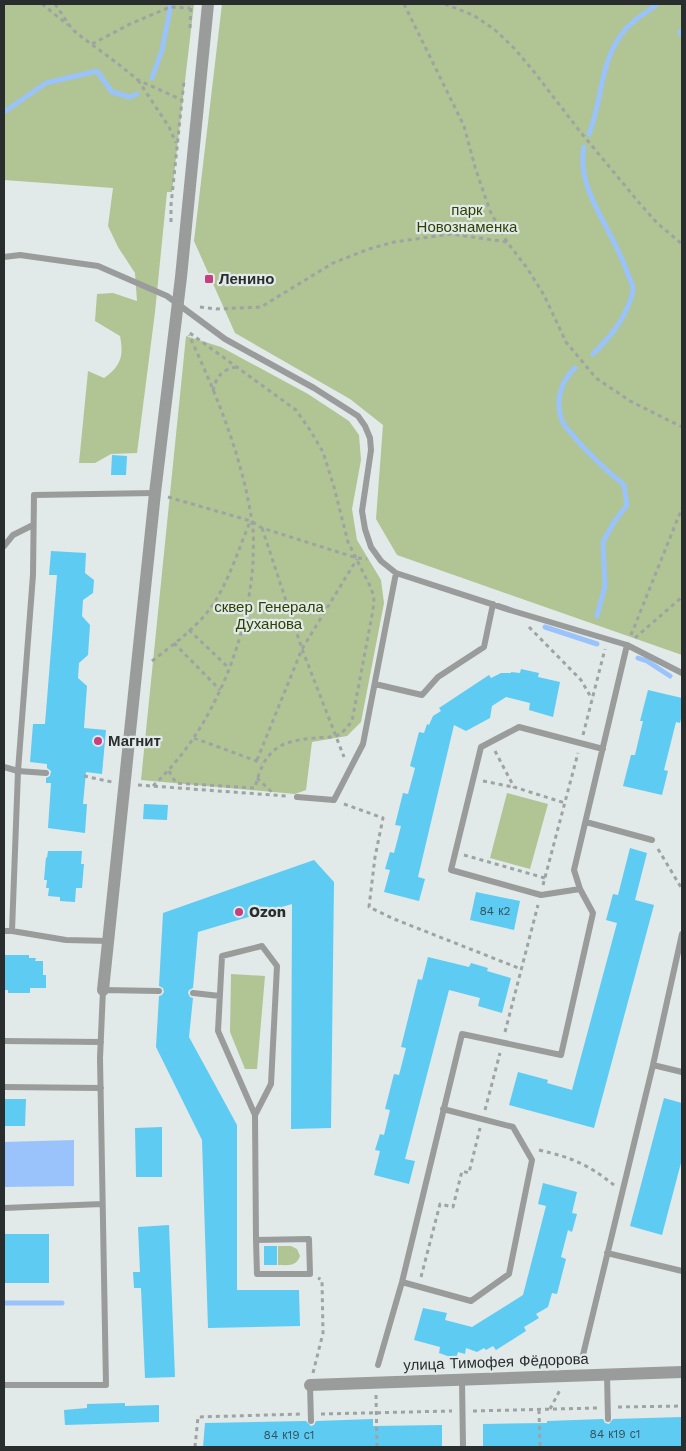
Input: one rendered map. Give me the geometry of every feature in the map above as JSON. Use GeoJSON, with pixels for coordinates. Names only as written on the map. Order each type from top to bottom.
{"type":"FeatureCollection","features":[{"type":"Feature","properties":{"kind":"street"},"geometry":{"type":"LineString","coordinates":[[104,990],[155,493],[178,303],[208,7]]}},
{"type":"Feature","properties":{"kind":"street","name":"улица Тимофея Фёдорова"},"geometry":{"type":"LineString","coordinates":[[310,1385],[682,1372]]}},
{"type":"Feature","properties":{"kind":"lane"},"geometry":{"type":"LineString","coordinates":[[4,257],[20,255],[98,266],[167,296],[224,339],[314,388],[358,416],[370,438],[371,450],[362,511],[365,529],[371,547],[381,560],[396,573],[627,645],[682,673]]}},
{"type":"Feature","properties":{"kind":"lane"},"geometry":{"type":"LineString","coordinates":[[12,931],[18,771],[33,575],[34,495],[155,493]]}},
{"type":"Feature","properties":{"kind":"lane"},"geometry":{"type":"LineString","coordinates":[[4,546],[13,535],[33,525]]}},
{"type":"Feature","properties":{"kind":"lane"},"geometry":{"type":"LineString","coordinates":[[297,797],[334,800],[363,744],[396,573]]}},
{"type":"Feature","properties":{"kind":"lane"},"geometry":{"type":"LineString","coordinates":[[375,684],[422,696],[438,677],[484,647],[493,604]]}},
{"type":"Feature","properties":{"kind":"lane"},"geometry":{"type":"LineString","coordinates":[[378,1366],[402,1282],[462,1034],[561,1055],[593,913],[580,889],[574,870],[627,645]]}},
{"type":"Feature","properties":{"kind":"lane"},"geometry":{"type":"LineString","coordinates":[[580,889],[541,895],[451,870],[480,747],[519,727],[603,749]]}},
{"type":"Feature","properties":{"kind":"lane"},"geometry":{"type":"LineString","coordinates":[[4,767],[18,771],[46,773]]}},
{"type":"Feature","properties":{"kind":"lane"},"geometry":{"type":"LineString","coordinates":[[586,822],[652,840]]}},
{"type":"Feature","properties":{"kind":"lane"},"geometry":{"type":"LineString","coordinates":[[4,931],[66,940],[108,941]]}},
{"type":"Feature","properties":{"kind":"lane"},"geometry":{"type":"LineString","coordinates":[[582,1359],[653,1065],[682,934]]}},
{"type":"Feature","properties":{"kind":"lane"},"geometry":{"type":"LineString","coordinates":[[255,1115],[271,1084],[277,966],[262,946],[222,956],[218,1031],[255,1115],[256,1274],[310,1274],[309,1239],[256,1240]]}},
{"type":"Feature","properties":{"kind":"lane"},"geometry":{"type":"LineString","coordinates":[[4,1385],[106,1385],[101,1088],[104,990],[159,991]]}},
{"type":"Feature","properties":{"kind":"lane"},"geometry":{"type":"LineString","coordinates":[[193,993],[220,996]]}},
{"type":"Feature","properties":{"kind":"lane"},"geometry":{"type":"LineString","coordinates":[[4,1041],[101,1042]]}},
{"type":"Feature","properties":{"kind":"lane"},"geometry":{"type":"LineString","coordinates":[[653,1065],[682,1072]]}},
{"type":"Feature","properties":{"kind":"lane"},"geometry":{"type":"LineString","coordinates":[[4,1087],[101,1088]]}},
{"type":"Feature","properties":{"kind":"lane"},"geometry":{"type":"LineString","coordinates":[[402,1282],[471,1301],[509,1274],[532,1160],[513,1127],[443,1109]]}},
{"type":"Feature","properties":{"kind":"lane"},"geometry":{"type":"LineString","coordinates":[[4,1208],[102,1204]]}},
{"type":"Feature","properties":{"kind":"lane"},"geometry":{"type":"LineString","coordinates":[[607,1253],[682,1271]]}},
{"type":"Feature","properties":{"kind":"lane"},"geometry":{"type":"LineString","coordinates":[[606,1374],[608,1419]]}},
{"type":"Feature","properties":{"kind":"lane"},"geometry":{"type":"LineString","coordinates":[[462,1380],[463,1447]]}},
{"type":"Feature","properties":{"kind":"lane"},"geometry":{"type":"LineString","coordinates":[[310,1385],[311,1421]]}},
{"type":"Feature","properties":{"kind":"path"},"geometry":{"type":"LineString","coordinates":[[42,4],[138,80],[182,100]]}},
{"type":"Feature","properties":{"kind":"path"},"geometry":{"type":"LineString","coordinates":[[55,4],[72,29]]}},
{"type":"Feature","properties":{"kind":"path"},"geometry":{"type":"LineString","coordinates":[[404,4],[464,126],[490,211],[507,242],[527,268],[544,295],[566,342],[596,378],[630,401],[682,427]]}},
{"type":"Feature","properties":{"kind":"path"},"geometry":{"type":"LineString","coordinates":[[445,4],[473,15],[495,30],[514,48],[641,205],[682,244]]}},
{"type":"Feature","properties":{"kind":"path"},"geometry":{"type":"LineString","coordinates":[[190,6],[190,37]]}},
{"type":"Feature","properties":{"kind":"path"},"geometry":{"type":"LineString","coordinates":[[92,44],[130,24],[170,7],[208,7]]}},
{"type":"Feature","properties":{"kind":"path"},"geometry":{"type":"LineString","coordinates":[[175,166],[185,73]]}},
{"type":"Feature","properties":{"kind":"path"},"geometry":{"type":"LineString","coordinates":[[138,80],[169,127],[177,144]]}},
{"type":"Feature","properties":{"kind":"path"},"geometry":{"type":"LineString","coordinates":[[178,303],[216,309],[260,307],[333,263],[368,249],[394,242],[451,234],[507,242]]}},
{"type":"Feature","properties":{"kind":"path"},"geometry":{"type":"LineString","coordinates":[[153,786],[168,771],[210,714],[241,637],[251,586],[253,537],[243,472],[213,391],[187,330],[296,410],[323,452],[348,542],[374,597],[352,721],[345,730],[336,736],[290,742],[276,749],[262,763],[254,788],[176,783],[168,771]]}},
{"type":"Feature","properties":{"kind":"path"},"geometry":{"type":"LineString","coordinates":[[213,391],[216,380],[222,372],[236,367]]}},
{"type":"Feature","properties":{"kind":"path"},"geometry":{"type":"LineString","coordinates":[[155,493],[251,521],[262,528],[357,558],[381,560]]}},
{"type":"Feature","properties":{"kind":"path"},"geometry":{"type":"LineString","coordinates":[[627,645],[682,508]]}},
{"type":"Feature","properties":{"kind":"path"},"geometry":{"type":"LineString","coordinates":[[151,661],[189,630],[214,604],[251,521]]}},
{"type":"Feature","properties":{"kind":"path"},"geometry":{"type":"LineString","coordinates":[[262,528],[302,649],[350,770]]}},
{"type":"Feature","properties":{"kind":"path"},"geometry":{"type":"LineString","coordinates":[[256,760],[302,649],[357,558]]}},
{"type":"Feature","properties":{"kind":"path"},"geometry":{"type":"LineString","coordinates":[[627,645],[682,597]]}},
{"type":"Feature","properties":{"kind":"path"},"geometry":{"type":"LineString","coordinates":[[513,611],[581,680],[592,699]]}},
{"type":"Feature","properties":{"kind":"path"},"geometry":{"type":"LineString","coordinates":[[245,620],[275,622],[296,629]]}},
{"type":"Feature","properties":{"kind":"path"},"geometry":{"type":"LineString","coordinates":[[189,630],[229,668]]}},
{"type":"Feature","properties":{"kind":"path"},"geometry":{"type":"LineString","coordinates":[[502,1043],[608,639]]}},
{"type":"Feature","properties":{"kind":"path"},"geometry":{"type":"LineString","coordinates":[[174,643],[220,690]]}},
{"type":"Feature","properties":{"kind":"path"},"geometry":{"type":"LineString","coordinates":[[194,738],[262,763]]}},
{"type":"Feature","properties":{"kind":"path"},"geometry":{"type":"LineString","coordinates":[[490,742],[514,788]]}},
{"type":"Feature","properties":{"kind":"path"},"geometry":{"type":"LineString","coordinates":[[84,776],[118,783]]}},
{"type":"Feature","properties":{"kind":"path"},"geometry":{"type":"LineString","coordinates":[[257,778],[276,796]]}},
{"type":"Feature","properties":{"kind":"path"},"geometry":{"type":"LineString","coordinates":[[473,778],[565,803]]}},
{"type":"Feature","properties":{"kind":"path"},"geometry":{"type":"LineString","coordinates":[[130,785],[297,797]]}},
{"type":"Feature","properties":{"kind":"path"},"geometry":{"type":"LineString","coordinates":[[334,800],[384,818],[375,857],[369,907],[394,919],[522,969]]}},
{"type":"Feature","properties":{"kind":"path"},"geometry":{"type":"LineString","coordinates":[[652,840],[682,889]]}},
{"type":"Feature","properties":{"kind":"path"},"geometry":{"type":"LineString","coordinates":[[455,852],[545,878]]}},
{"type":"Feature","properties":{"kind":"path"},"geometry":{"type":"LineString","coordinates":[[418,1287],[440,1204],[453,1207],[462,1171],[468,1173],[498,1061]]}},
{"type":"Feature","properties":{"kind":"path"},"geometry":{"type":"LineString","coordinates":[[524,1146],[569,1157],[594,1170],[622,1192]]}},
{"type":"Feature","properties":{"kind":"path"},"geometry":{"type":"LineString","coordinates":[[310,1274],[322,1280],[322,1333],[310,1385]]}},
{"type":"Feature","properties":{"kind":"path"},"geometry":{"type":"LineString","coordinates":[[550,1409],[564,1383]]}},
{"type":"Feature","properties":{"kind":"path"},"geometry":{"type":"LineString","coordinates":[[376,1390],[377,1447]]}},
{"type":"Feature","properties":{"kind":"path"},"geometry":{"type":"LineString","coordinates":[[618,1407],[682,1406]]}},
{"type":"Feature","properties":{"kind":"path"},"geometry":{"type":"LineString","coordinates":[[539,1410],[540,1447]]}},
{"type":"Feature","properties":{"kind":"path"},"geometry":{"type":"LineString","coordinates":[[196,1447],[198,1417],[304,1414]]}},
{"type":"Feature","properties":{"kind":"green space"},"geometry":{"type":"Polygon","coordinates":[[[4,4],[194,4],[172,192],[167,192],[155,312],[137,453],[111,454],[95,463],[79,463],[88,371],[104,378],[118,365],[122,349],[120,336],[95,321],[97,294],[113,293],[137,301],[135,273],[118,247],[108,226],[113,188],[4,180],[4,4]]]}},
{"type":"Feature","properties":{"kind":"green space","name":"парк Новознаменка"},"geometry":{"type":"Polygon","coordinates":[[[222,4],[682,4],[682,655],[397,555],[376,519],[383,425],[350,399],[235,333],[194,241],[222,4]]]}},
{"type":"Feature","properties":{"kind":"green space","name":"сквер Генерала Духанова"},"geometry":{"type":"Polygon","coordinates":[[[186,336],[221,347],[308,394],[349,421],[359,435],[361,460],[352,509],[357,540],[381,580],[384,603],[361,722],[347,736],[312,742],[306,790],[295,794],[141,780],[186,336]]]}},
{"type":"Feature","properties":{"kind":"green space"},"geometry":{"type":"Polygon","coordinates":[[[507,793],[548,804],[530,869],[490,858],[507,793]]]}},
{"type":"Feature","properties":{"kind":"green space"},"geometry":{"type":"Polygon","coordinates":[[[231,974],[265,976],[257,1069],[245,1069],[230,1032],[231,974]]]}},
{"type":"Feature","properties":{"kind":"green space"},"geometry":{"type":"Polygon","coordinates":[[[278,1246],[291,1246],[297,1249],[300,1256],[298,1260],[291,1265],[278,1265],[278,1246]]]}},
{"type":"Feature","properties":{"kind":"water"},"geometry":{"type":"Polygon","coordinates":[[[74,1140],[74,1186],[4,1187],[4,1142],[74,1140]]]}},
{"type":"Feature","properties":{"kind":"building"},"geometry":{"type":"Polygon","coordinates":[[[112,455],[127,456],[126,475],[111,475],[112,455]]]}},
{"type":"Feature","properties":{"kind":"building"},"geometry":{"type":"Polygon","coordinates":[[[51,551],[86,553],[85,573],[94,580],[93,593],[83,600],[82,616],[90,625],[88,655],[79,663],[78,678],[87,686],[84,728],[106,730],[102,774],[86,772],[83,804],[87,804],[85,833],[48,828],[51,783],[46,783],[46,778],[50,776],[51,771],[47,768],[47,764],[30,762],[33,724],[45,724],[57,575],[49,575],[51,551]]]}},
{"type":"Feature","properties":{"kind":"building"},"geometry":{"type":"Polygon","coordinates":[[[521,669],[539,673],[538,677],[560,682],[553,717],[529,710],[530,703],[506,697],[492,706],[490,718],[466,731],[454,725],[418,877],[425,879],[419,901],[384,892],[390,870],[385,869],[390,852],[394,853],[401,826],[395,825],[403,793],[408,794],[415,768],[410,766],[419,732],[424,733],[427,724],[429,725],[433,716],[441,711],[439,708],[489,675],[491,678],[501,673],[520,673],[521,669]]]}},
{"type":"Feature","properties":{"kind":"building"},"geometry":{"type":"Polygon","coordinates":[[[648,690],[682,698],[682,715],[680,723],[676,722],[664,770],[668,771],[662,795],[623,786],[631,755],[635,755],[643,721],[640,721],[648,690]]]}},
{"type":"Feature","properties":{"kind":"building"},"geometry":{"type":"Polygon","coordinates":[[[144,804],[168,805],[167,820],[143,819],[144,804]]]}},
{"type":"Feature","properties":{"kind":"building"},"geometry":{"type":"Polygon","coordinates":[[[630,848],[647,853],[635,900],[654,905],[594,1128],[509,1105],[518,1072],[548,1080],[547,1083],[572,1090],[617,923],[606,920],[613,894],[618,895],[630,848]]]}},
{"type":"Feature","properties":{"kind":"building"},"geometry":{"type":"Polygon","coordinates":[[[48,851],[82,851],[81,864],[84,864],[82,888],[76,888],[75,902],[60,901],[60,897],[48,896],[47,880],[44,880],[48,851]]]}},
{"type":"Feature","properties":{"kind":"building"},"geometry":{"type":"Polygon","coordinates":[[[314,860],[334,882],[331,1128],[291,1129],[292,904],[198,932],[193,988],[188,993],[193,998],[189,1037],[237,1125],[237,1290],[299,1290],[300,1326],[208,1328],[202,1140],[156,1047],[159,996],[164,992],[163,988],[159,986],[163,913],[314,860]]]}},
{"type":"Feature","properties":{"kind":"building"},"geometry":{"type":"Polygon","coordinates":[[[476,892],[520,901],[514,930],[470,920],[476,892]]]}},
{"type":"Feature","properties":{"kind":"building"},"geometry":{"type":"Polygon","coordinates":[[[5,955],[29,955],[29,958],[36,958],[35,961],[43,961],[43,975],[46,975],[46,988],[30,988],[30,993],[8,993],[8,990],[4,990],[5,955]]]}},
{"type":"Feature","properties":{"kind":"building"},"geometry":{"type":"Polygon","coordinates":[[[428,957],[469,967],[471,963],[488,968],[487,971],[511,978],[502,1013],[478,1006],[480,998],[449,990],[405,1159],[415,1161],[409,1184],[374,1175],[380,1151],[375,1150],[380,1134],[384,1135],[390,1110],[385,1109],[394,1074],[399,1075],[406,1048],[401,1047],[418,979],[422,980],[428,957]]]}},
{"type":"Feature","properties":{"kind":"building"},"geometry":{"type":"Polygon","coordinates":[[[664,1098],[682,1103],[682,1159],[662,1235],[630,1226],[664,1098]]]}},
{"type":"Feature","properties":{"kind":"building"},"geometry":{"type":"Polygon","coordinates":[[[4,1099],[26,1099],[25,1126],[4,1126],[4,1099]]]}},
{"type":"Feature","properties":{"kind":"building"},"geometry":{"type":"Polygon","coordinates":[[[162,1127],[162,1177],[136,1177],[135,1128],[162,1127]]]}},
{"type":"Feature","properties":{"kind":"building"},"geometry":{"type":"Polygon","coordinates":[[[543,1183],[577,1192],[572,1213],[577,1214],[572,1232],[568,1230],[561,1257],[566,1259],[557,1294],[552,1293],[548,1307],[536,1314],[539,1318],[524,1327],[526,1331],[496,1350],[493,1346],[477,1352],[466,1348],[465,1354],[458,1352],[456,1359],[439,1353],[440,1347],[414,1340],[423,1308],[447,1313],[445,1320],[472,1327],[523,1295],[546,1206],[538,1204],[543,1183]]]}},
{"type":"Feature","properties":{"kind":"building"},"geometry":{"type":"Polygon","coordinates":[[[169,1225],[175,1377],[145,1378],[141,1288],[134,1288],[133,1272],[140,1272],[138,1227],[169,1225]]]}},
{"type":"Feature","properties":{"kind":"building"},"geometry":{"type":"Polygon","coordinates":[[[4,1234],[49,1234],[49,1283],[4,1283],[4,1234]]]}},
{"type":"Feature","properties":{"kind":"building"},"geometry":{"type":"Polygon","coordinates":[[[264,1246],[277,1246],[277,1265],[264,1265],[264,1246]]]}},
{"type":"Feature","properties":{"kind":"building"},"geometry":{"type":"Polygon","coordinates":[[[125,1403],[125,1406],[159,1405],[159,1422],[65,1425],[64,1410],[87,1408],[87,1404],[125,1403]]]}},
{"type":"Feature","properties":{"kind":"building"},"geometry":{"type":"Polygon","coordinates":[[[682,1417],[682,1447],[483,1447],[483,1424],[547,1423],[547,1421],[603,1419],[605,1423],[609,1424],[613,1419],[682,1417]]]}},
{"type":"Feature","properties":{"kind":"building"},"geometry":{"type":"Polygon","coordinates":[[[373,1419],[373,1426],[442,1425],[442,1447],[203,1447],[205,1423],[306,1421],[311,1426],[316,1421],[373,1419]]]}},
{"type":"Feature","properties":{"kind":"waterway"},"geometry":{"type":"LineString","coordinates":[[152,78],[162,50],[171,4]]}},
{"type":"Feature","properties":{"kind":"waterway"},"geometry":{"type":"LineString","coordinates":[[589,134],[606,68],[616,43],[631,23],[657,4]]}},
{"type":"Feature","properties":{"kind":"waterway"},"geometry":{"type":"LineString","coordinates":[[682,30],[680,33],[682,34]]}},
{"type":"Feature","properties":{"kind":"waterway"},"geometry":{"type":"LineString","coordinates":[[4,112],[46,83],[97,71],[112,92],[130,97],[137,94]]}},
{"type":"Feature","properties":{"kind":"waterway"},"geometry":{"type":"LineString","coordinates":[[584,147],[583,163],[590,194],[621,257],[633,290],[627,309],[619,323],[593,354]]}},
{"type":"Feature","properties":{"kind":"waterway"},"geometry":{"type":"LineString","coordinates":[[575,368],[562,386],[560,393],[559,407],[562,421],[590,454],[624,485],[627,505],[614,522],[603,542],[605,586],[597,616]]}},
{"type":"Feature","properties":{"kind":"waterway"},"geometry":{"type":"LineString","coordinates":[[545,627],[597,644]]}},
{"type":"Feature","properties":{"kind":"waterway"},"geometry":{"type":"LineString","coordinates":[[638,658],[647,661],[670,676]]}},
{"type":"Feature","properties":{"kind":"waterway"},"geometry":{"type":"LineString","coordinates":[[4,1303],[62,1303]]}},
{"type":"Feature","properties":{"kind":"place","name":"Ленино"},"geometry":{"type":"Point","coordinates":[209,279]}},
{"type":"Feature","properties":{"kind":"place","name":"Магнит"},"geometry":{"type":"Point","coordinates":[98,741]}},
{"type":"Feature","properties":{"kind":"place","name":"Ozon"},"geometry":{"type":"Point","coordinates":[239,912]}}]}
